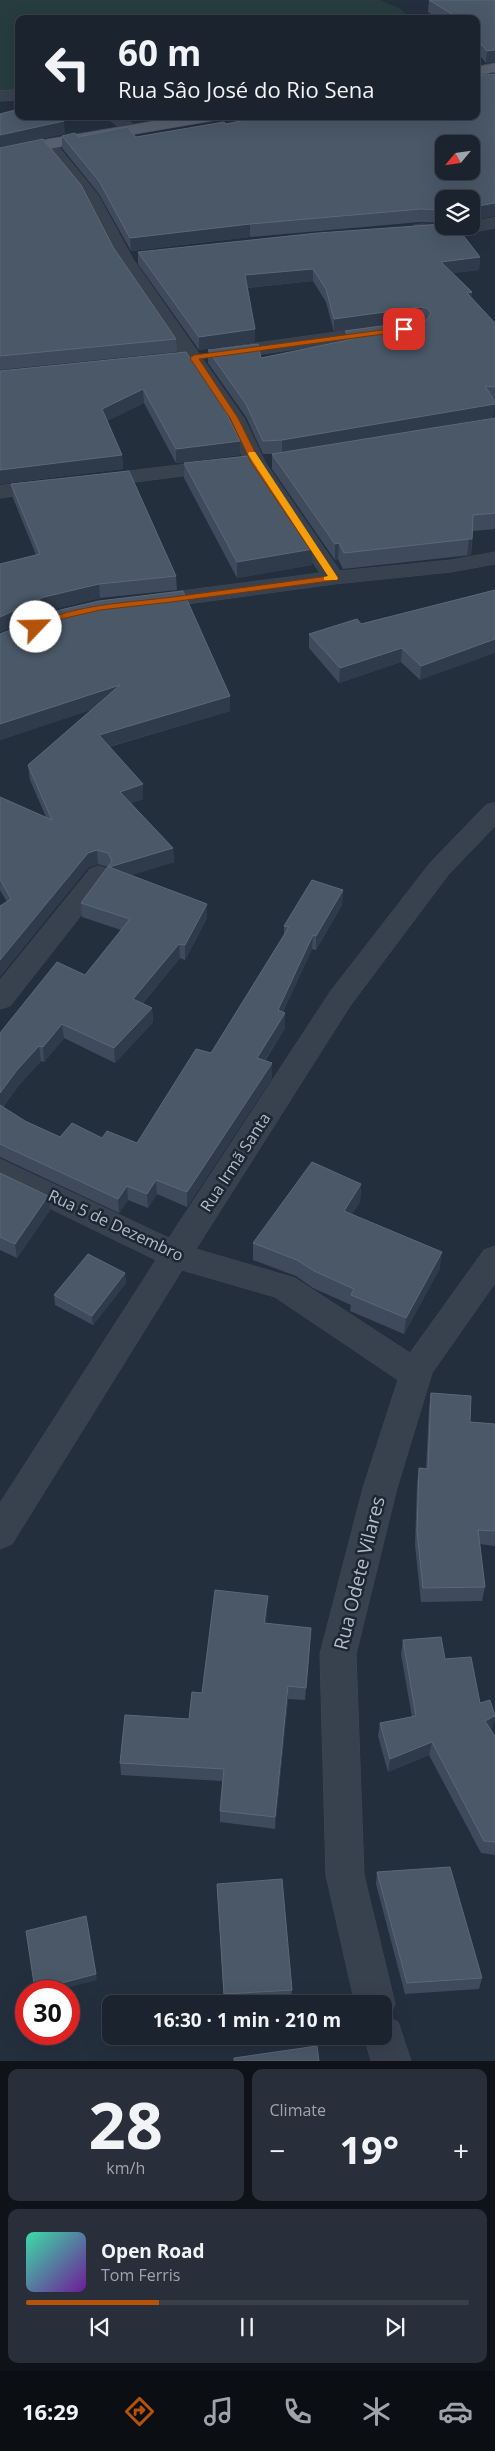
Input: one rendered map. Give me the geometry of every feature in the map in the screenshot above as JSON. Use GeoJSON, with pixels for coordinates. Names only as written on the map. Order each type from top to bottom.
{"type":"FeatureCollection","features":[{"type":"Feature","properties":{"kind":"main road"},"geometry":{"type":"LineString","coordinates":[[480,71],[495,67]]}},
{"type":"Feature","properties":{"kind":"main road"},"geometry":{"type":"LineString","coordinates":[[0,155],[131,128],[185,120]]}},
{"type":"Feature","properties":{"kind":"street"},"geometry":{"type":"LineString","coordinates":[[0,96],[15,95]]}},
{"type":"Feature","properties":{"kind":"street"},"geometry":{"type":"LineString","coordinates":[[119,120],[131,128]]}},
{"type":"Feature","properties":{"kind":"street"},"geometry":{"type":"LineString","coordinates":[[48,144],[90,195],[124,259],[264,462],[334,578]]}},
{"type":"Feature","properties":{"kind":"street"},"geometry":{"type":"LineString","coordinates":[[402,231],[464,230],[495,223]]}},
{"type":"Feature","properties":{"kind":"street"},"geometry":{"type":"LineString","coordinates":[[124,259],[144,257]]}},
{"type":"Feature","properties":{"kind":"street"},"geometry":{"type":"LineString","coordinates":[[174,360],[402,329]]}},
{"type":"Feature","properties":{"kind":"street"},"geometry":{"type":"LineString","coordinates":[[0,492],[264,462]]}},
{"type":"Feature","properties":{"kind":"street"},"geometry":{"type":"LineString","coordinates":[[128,605],[334,578],[451,566],[495,558]]}},
{"type":"Feature","properties":{"kind":"street","name":"Rua Irmã Santa"},"geometry":{"type":"LineString","coordinates":[[3,1516],[175,1255],[340,999],[439,870],[495,811]]}},
{"type":"Feature","properties":{"kind":"street"},"geometry":{"type":"LineString","coordinates":[[0,1000],[99,874]]}},
{"type":"Feature","properties":{"kind":"street","name":"Rua 5 de Dezembro"},"geometry":{"type":"LineString","coordinates":[[0,1171],[175,1255],[284,1287],[416,1374]]}},
{"type":"Feature","properties":{"kind":"street","name":"Rua Odete Vilares"},"geometry":{"type":"LineString","coordinates":[[373,1995],[345,1875],[338,1654],[380,1488],[418,1368],[495,1259]]}},
{"type":"Feature","properties":{"kind":"street"},"geometry":{"type":"LineString","coordinates":[[386,2045],[390,2061]]}},
{"type":"Feature","properties":{"kind":"green space"},"geometry":{"type":"Polygon","coordinates":[[[0,0],[380,0],[399,8],[407,15],[15,15],[15,91],[0,92],[0,0]]]}},
{"type":"Feature","properties":{"kind":"building"},"geometry":{"type":"Polygon","coordinates":[[[429,0],[495,0],[495,50],[487,51],[480,43],[480,15],[453,15],[429,0]]]}},
{"type":"Feature","properties":{"kind":"building"},"geometry":{"type":"Polygon","coordinates":[[[495,74],[495,203],[480,206],[480,190],[435,190],[435,210],[421,209],[250,224],[130,238],[99,181],[62,136],[75,133],[78,137],[127,127],[136,137],[224,122],[226,124],[245,120],[480,120],[480,76],[495,74]]]}},
{"type":"Feature","properties":{"kind":"building"},"geometry":{"type":"Polygon","coordinates":[[[15,110],[15,120],[64,121],[0,135],[0,114],[15,110]]]}},
{"type":"Feature","properties":{"kind":"building"},"geometry":{"type":"Polygon","coordinates":[[[43,139],[81,185],[113,247],[176,339],[0,356],[0,148],[43,139]]]}},
{"type":"Feature","properties":{"kind":"building"},"geometry":{"type":"Polygon","coordinates":[[[435,225],[435,235],[463,235],[480,257],[441,262],[472,292],[467,293],[495,323],[495,387],[485,386],[495,404],[282,440],[263,441],[246,404],[208,350],[258,344],[261,358],[353,339],[345,331],[427,320],[431,313],[427,308],[421,307],[334,319],[326,289],[313,269],[245,275],[255,329],[199,337],[138,252],[318,233],[435,225]]]}},
{"type":"Feature","properties":{"kind":"building"},"geometry":{"type":"Polygon","coordinates":[[[186,352],[222,405],[240,441],[176,449],[143,389],[102,409],[122,455],[0,470],[0,371],[186,352]]]}},
{"type":"Feature","properties":{"kind":"building"},"geometry":{"type":"Polygon","coordinates":[[[495,418],[495,513],[473,515],[472,539],[344,553],[339,543],[335,544],[272,454],[495,418]]]}},
{"type":"Feature","properties":{"kind":"building"},"geometry":{"type":"Polygon","coordinates":[[[248,456],[313,549],[237,562],[184,463],[248,456]]]}},
{"type":"Feature","properties":{"kind":"building"},"geometry":{"type":"Polygon","coordinates":[[[129,471],[176,576],[99,584],[44,597],[0,617],[0,564],[40,554],[11,484],[129,471]]]}},
{"type":"Feature","properties":{"kind":"building"},"geometry":{"type":"Polygon","coordinates":[[[495,590],[495,639],[421,666],[402,648],[340,668],[309,634],[357,619],[361,624],[495,590]]]}},
{"type":"Feature","properties":{"kind":"building"},"geometry":{"type":"Polygon","coordinates":[[[183,591],[230,696],[99,735],[143,784],[120,792],[173,848],[109,867],[207,904],[185,945],[179,944],[133,999],[152,1008],[114,1048],[62,1024],[43,1047],[39,1046],[17,1070],[0,1093],[0,1033],[57,962],[85,975],[130,919],[81,903],[112,861],[108,853],[97,850],[88,853],[0,960],[0,906],[11,899],[0,879],[0,797],[52,820],[28,765],[120,685],[0,724],[0,634],[60,610],[99,601],[183,591]]]}},
{"type":"Feature","properties":{"kind":"building"},"geometry":{"type":"Polygon","coordinates":[[[312,880],[343,890],[316,936],[313,935],[278,1010],[285,1013],[257,1058],[272,1063],[187,1192],[156,1180],[147,1194],[127,1186],[118,1199],[0,1144],[0,1105],[25,1121],[60,1137],[72,1123],[102,1138],[107,1131],[137,1143],[196,1049],[211,1053],[289,927],[284,926],[312,880]]]}},
{"type":"Feature","properties":{"kind":"building"},"geometry":{"type":"Polygon","coordinates":[[[312,1162],[361,1184],[344,1211],[442,1252],[406,1318],[351,1295],[354,1289],[314,1271],[297,1260],[253,1243],[312,1162]]]}},
{"type":"Feature","properties":{"kind":"building"},"geometry":{"type":"Polygon","coordinates":[[[0,1173],[48,1196],[15,1244],[0,1237],[0,1173]]]}},
{"type":"Feature","properties":{"kind":"building"},"geometry":{"type":"Polygon","coordinates":[[[88,1254],[125,1273],[92,1316],[54,1295],[88,1254]]]}},
{"type":"Feature","properties":{"kind":"building"},"geometry":{"type":"Polygon","coordinates":[[[431,1393],[471,1396],[470,1422],[495,1424],[495,1531],[478,1530],[485,1587],[423,1588],[417,1531],[419,1468],[428,1469],[431,1393]]]}},
{"type":"Feature","properties":{"kind":"building"},"geometry":{"type":"Polygon","coordinates":[[[215,1590],[268,1596],[264,1623],[311,1628],[306,1688],[288,1686],[275,1817],[220,1811],[224,1769],[120,1763],[125,1715],[189,1719],[192,1692],[202,1693],[215,1590]]]}},
{"type":"Feature","properties":{"kind":"building"},"geometry":{"type":"Polygon","coordinates":[[[441,1637],[445,1659],[471,1657],[480,1703],[490,1700],[495,1716],[485,1721],[495,1736],[495,1842],[484,1841],[432,1742],[390,1759],[380,1723],[416,1716],[403,1640],[441,1637]]]}},
{"type":"Feature","properties":{"kind":"building"},"geometry":{"type":"Polygon","coordinates":[[[450,1867],[482,1978],[407,1983],[377,1872],[450,1867]]]}},
{"type":"Feature","properties":{"kind":"building"},"geometry":{"type":"Polygon","coordinates":[[[282,1879],[292,1990],[224,1994],[217,1884],[282,1879]]]}},
{"type":"Feature","properties":{"kind":"building"},"geometry":{"type":"Polygon","coordinates":[[[86,1916],[96,1974],[73,1980],[33,1980],[26,1931],[86,1916]]]}},
{"type":"Feature","properties":{"kind":"building"},"geometry":{"type":"Polygon","coordinates":[[[317,2046],[319,2061],[234,2061],[234,2058],[317,2046]]]}},
{"type":"Feature","properties":{"kind":"slow traffic"},"geometry":{"type":"LineString","coordinates":[[252,454],[334,578],[327,579]]}},
{"type":"Feature","properties":{"kind":"route"},"geometry":{"type":"LineString","coordinates":[[36,627],[54,618],[100,607],[171,600],[334,578],[256,462],[234,418],[194,358],[404,329]]}}]}
